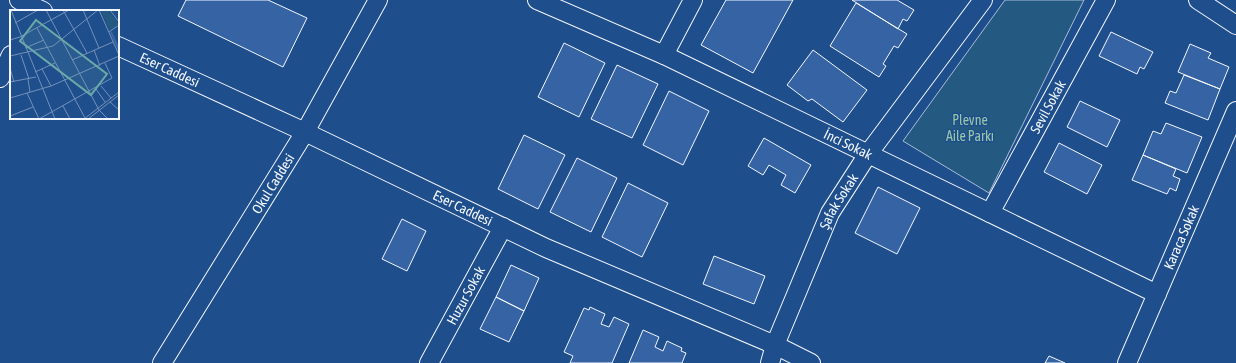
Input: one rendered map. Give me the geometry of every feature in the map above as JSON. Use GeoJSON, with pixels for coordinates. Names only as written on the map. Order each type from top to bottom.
{"type":"FeatureCollection","features":[{"type":"Feature","properties":{"kind":"street","name":"Okul Caddesi"},"geometry":{"type":"LineString","coordinates":[[162,363],[305,132],[378,0]]}},
{"type":"Feature","properties":{"kind":"street","name":"İnci Sokak"},"geometry":{"type":"LineString","coordinates":[[537,0],[664,55],[1157,294]]}},
{"type":"Feature","properties":{"kind":"street"},"geometry":{"type":"LineString","coordinates":[[664,55],[693,0]]}},
{"type":"Feature","properties":{"kind":"street","name":"Şafak Sokak"},"geometry":{"type":"LineString","coordinates":[[770,363],[775,345],[830,213],[868,154],[983,0]]}},
{"type":"Feature","properties":{"kind":"street","name":"Sevil Sokak"},"geometry":{"type":"LineString","coordinates":[[990,213],[1106,0]]}},
{"type":"Feature","properties":{"kind":"street"},"geometry":{"type":"LineString","coordinates":[[1198,0],[1236,25]]}},
{"type":"Feature","properties":{"kind":"street","name":"Eser Caddesi"},"geometry":{"type":"LineString","coordinates":[[119,46],[305,132],[553,251],[775,345],[811,363]]}},
{"type":"Feature","properties":{"kind":"street"},"geometry":{"type":"LineString","coordinates":[[0,78],[10,57]]}},
{"type":"Feature","properties":{"kind":"street","name":"Karaca Sokak"},"geometry":{"type":"LineString","coordinates":[[1127,363],[1236,111]]}},
{"type":"Feature","properties":{"kind":"street","name":"Huzur Sokak"},"geometry":{"type":"LineString","coordinates":[[429,363],[502,227]]}},
{"type":"Feature","properties":{"kind":"green space","name":"Plevne Aile Parkı"},"geometry":{"type":"Polygon","coordinates":[[[1005,0],[1084,0],[989,193],[903,141],[1005,0]]]}},
{"type":"Feature","properties":{"kind":"building"},"geometry":{"type":"Polygon","coordinates":[[[186,0],[268,0],[307,18],[283,67],[178,16],[186,0]]]}},
{"type":"Feature","properties":{"kind":"building"},"geometry":{"type":"Polygon","coordinates":[[[726,0],[793,0],[753,73],[701,45],[726,0]]]}},
{"type":"Feature","properties":{"kind":"building"},"geometry":{"type":"Polygon","coordinates":[[[852,0],[897,0],[914,10],[907,21],[903,19],[898,29],[852,0]]]}},
{"type":"Feature","properties":{"kind":"building"},"geometry":{"type":"Polygon","coordinates":[[[856,3],[907,34],[898,48],[894,46],[883,64],[886,66],[879,77],[830,46],[856,3]]]}},
{"type":"Feature","properties":{"kind":"building"},"geometry":{"type":"Polygon","coordinates":[[[1111,32],[1153,52],[1144,69],[1140,67],[1137,74],[1099,56],[1111,32]]]}},
{"type":"Feature","properties":{"kind":"building"},"geometry":{"type":"Polygon","coordinates":[[[564,43],[605,63],[579,117],[538,97],[564,43]]]}},
{"type":"Feature","properties":{"kind":"building"},"geometry":{"type":"Polygon","coordinates":[[[1190,44],[1211,53],[1208,58],[1229,67],[1220,89],[1178,72],[1190,44]]]}},
{"type":"Feature","properties":{"kind":"building"},"geometry":{"type":"Polygon","coordinates":[[[813,50],[867,90],[843,122],[812,99],[808,101],[787,85],[813,50]]]}},
{"type":"Feature","properties":{"kind":"building"},"geometry":{"type":"Polygon","coordinates":[[[617,65],[658,84],[632,138],[591,119],[617,65]]]}},
{"type":"Feature","properties":{"kind":"building"},"geometry":{"type":"Polygon","coordinates":[[[1184,75],[1220,89],[1208,120],[1165,103],[1170,91],[1176,93],[1184,75]]]}},
{"type":"Feature","properties":{"kind":"building"},"geometry":{"type":"Polygon","coordinates":[[[669,91],[709,111],[683,165],[643,145],[669,91]]]}},
{"type":"Feature","properties":{"kind":"building"},"geometry":{"type":"Polygon","coordinates":[[[1080,101],[1120,120],[1107,147],[1067,127],[1080,101]]]}},
{"type":"Feature","properties":{"kind":"building"},"geometry":{"type":"Polygon","coordinates":[[[1166,123],[1202,137],[1187,173],[1143,155],[1153,131],[1161,134],[1166,123]]]}},
{"type":"Feature","properties":{"kind":"building"},"geometry":{"type":"Polygon","coordinates":[[[524,135],[565,155],[538,209],[498,189],[524,135]]]}},
{"type":"Feature","properties":{"kind":"building"},"geometry":{"type":"Polygon","coordinates":[[[764,138],[811,165],[795,193],[781,185],[786,175],[769,165],[763,175],[748,166],[764,138]]]}},
{"type":"Feature","properties":{"kind":"building"},"geometry":{"type":"Polygon","coordinates":[[[1059,143],[1102,165],[1087,194],[1044,172],[1059,143]]]}},
{"type":"Feature","properties":{"kind":"building"},"geometry":{"type":"Polygon","coordinates":[[[1143,155],[1176,169],[1173,176],[1180,179],[1176,191],[1170,188],[1167,194],[1132,180],[1143,155]]]}},
{"type":"Feature","properties":{"kind":"building"},"geometry":{"type":"Polygon","coordinates":[[[577,158],[617,178],[591,232],[550,212],[577,158]]]}},
{"type":"Feature","properties":{"kind":"building"},"geometry":{"type":"Polygon","coordinates":[[[628,183],[668,203],[642,257],[602,237],[628,183]]]}},
{"type":"Feature","properties":{"kind":"building"},"geometry":{"type":"Polygon","coordinates":[[[878,187],[920,208],[897,254],[855,233],[878,187]]]}},
{"type":"Feature","properties":{"kind":"building"},"geometry":{"type":"Polygon","coordinates":[[[402,219],[426,231],[407,271],[382,259],[402,219]]]}},
{"type":"Feature","properties":{"kind":"building"},"geometry":{"type":"Polygon","coordinates":[[[714,256],[765,276],[754,304],[703,284],[714,256]]]}},
{"type":"Feature","properties":{"kind":"building"},"geometry":{"type":"Polygon","coordinates":[[[511,265],[539,278],[524,311],[496,297],[511,265]]]}},
{"type":"Feature","properties":{"kind":"building"},"geometry":{"type":"Polygon","coordinates":[[[496,297],[524,311],[509,342],[480,329],[496,297]]]}},
{"type":"Feature","properties":{"kind":"building"},"geometry":{"type":"Polygon","coordinates":[[[590,307],[605,314],[601,324],[609,327],[614,317],[629,324],[612,363],[570,363],[573,356],[564,352],[584,308],[589,310],[590,307]]]}},
{"type":"Feature","properties":{"kind":"building"},"geometry":{"type":"Polygon","coordinates":[[[643,330],[659,337],[655,347],[663,351],[667,341],[682,348],[681,351],[686,353],[682,363],[629,363],[643,330]]]}},
{"type":"Feature","properties":{"kind":"building"},"geometry":{"type":"Polygon","coordinates":[[[1049,356],[1065,363],[1045,363],[1049,356]]]}}]}
